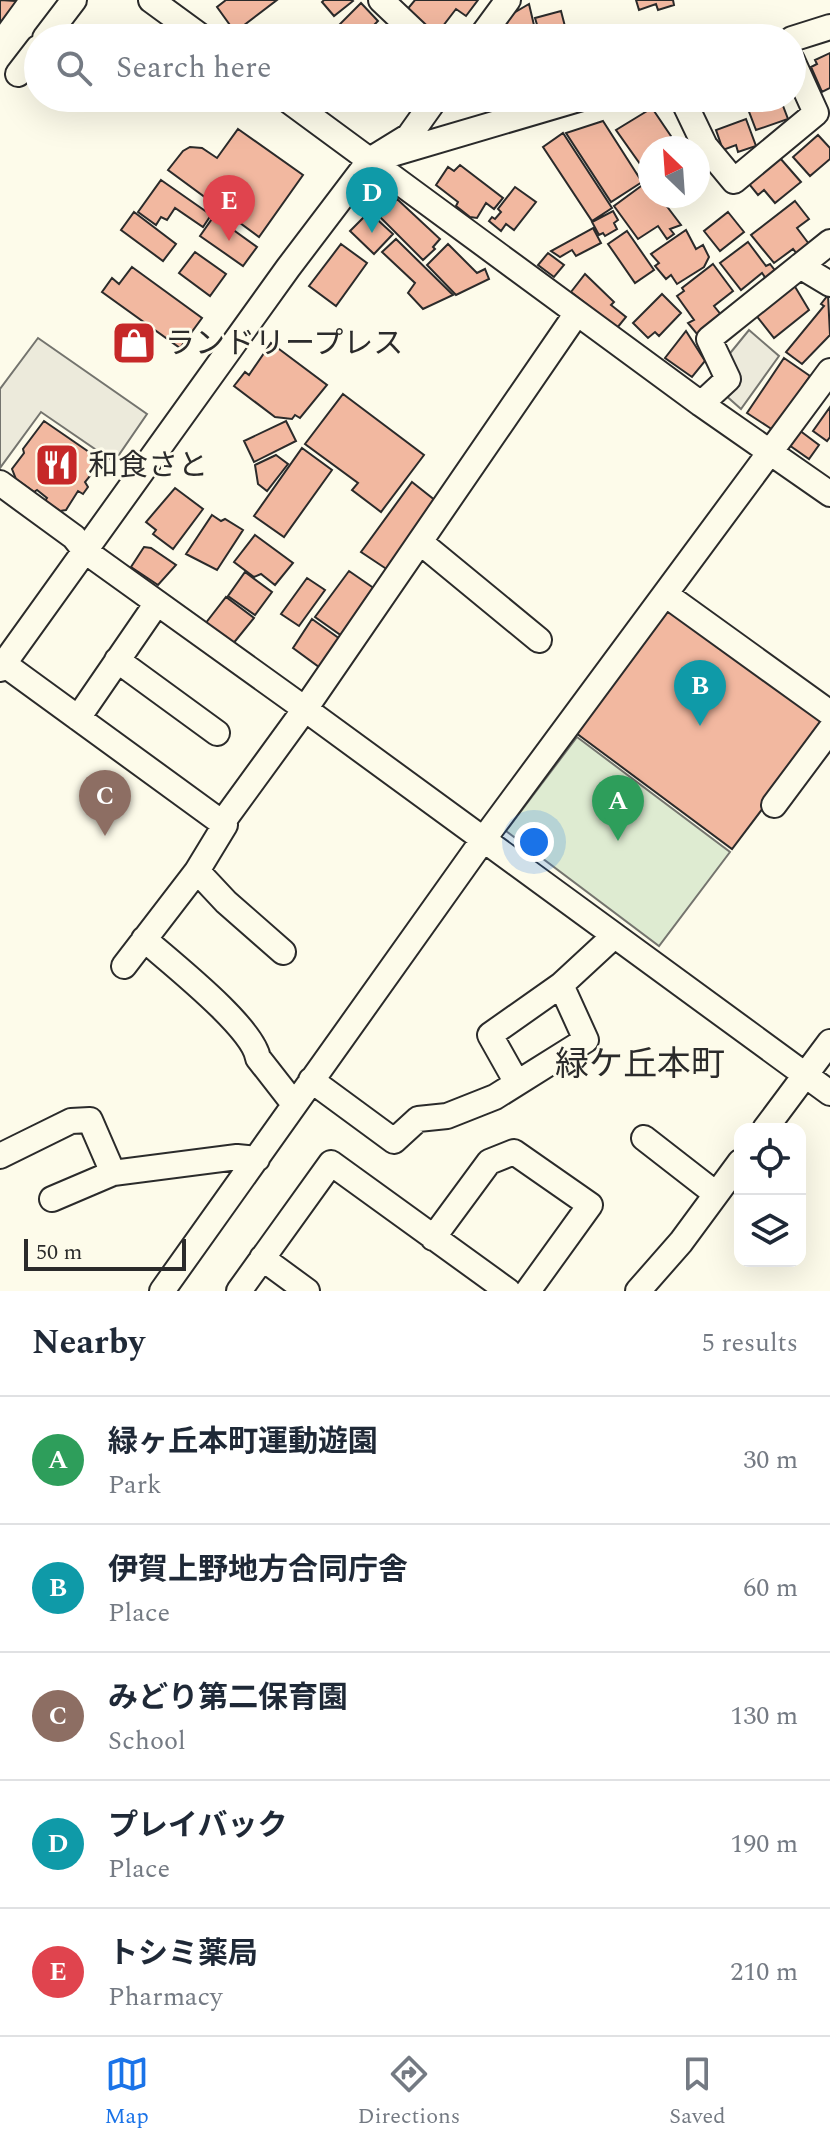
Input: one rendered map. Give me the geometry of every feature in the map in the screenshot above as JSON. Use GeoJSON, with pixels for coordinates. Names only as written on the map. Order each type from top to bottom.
{"type":"FeatureCollection","features":[{"type":"Feature","properties":{"kind":"street"},"geometry":{"type":"LineString","coordinates":[[56,24],[74,0]]}},
{"type":"Feature","properties":{"kind":"street"},"geometry":{"type":"LineString","coordinates":[[151,0],[184,24]]}},
{"type":"Feature","properties":{"kind":"street"},"geometry":{"type":"LineString","coordinates":[[381,0],[406,24]]}},
{"type":"Feature","properties":{"kind":"street"},"geometry":{"type":"LineString","coordinates":[[490,24],[508,0]]}},
{"type":"Feature","properties":{"kind":"street"},"geometry":{"type":"LineString","coordinates":[[806,35],[830,27]]}},
{"type":"Feature","properties":{"kind":"street"},"geometry":{"type":"LineString","coordinates":[[18,74],[24,66]]}},
{"type":"Feature","properties":{"kind":"street"},"geometry":{"type":"LineString","coordinates":[[689,112],[705,146],[734,181],[816,113],[806,91]]}},
{"type":"Feature","properties":{"kind":"street"},"geometry":{"type":"LineString","coordinates":[[304,112],[701,404],[830,494]]}},
{"type":"Feature","properties":{"kind":"street"},"geometry":{"type":"LineString","coordinates":[[124,966],[197,871],[225,825],[2,666],[288,268],[370,160],[409,136],[426,112]]}},
{"type":"Feature","properties":{"kind":"street"},"geometry":{"type":"LineString","coordinates":[[370,160],[534,112]]}},
{"type":"Feature","properties":{"kind":"street"},"geometry":{"type":"LineString","coordinates":[[701,404],[728,379],[709,339],[830,242]]}},
{"type":"Feature","properties":{"kind":"street"},"geometry":{"type":"LineString","coordinates":[[800,266],[830,284]]}},
{"type":"Feature","properties":{"kind":"street"},"geometry":{"type":"LineString","coordinates":[[222,823],[305,709],[577,313]]}},
{"type":"Feature","properties":{"kind":"street"},"geometry":{"type":"LineString","coordinates":[[162,1291],[483,840],[830,371]]}},
{"type":"Feature","properties":{"kind":"street"},"geometry":{"type":"LineString","coordinates":[[0,483],[74,537],[85,551],[830,1093]]}},
{"type":"Feature","properties":{"kind":"street"},"geometry":{"type":"LineString","coordinates":[[420,542],[539,640]]}},
{"type":"Feature","properties":{"kind":"street"},"geometry":{"type":"LineString","coordinates":[[665,594],[830,713]]}},
{"type":"Feature","properties":{"kind":"street"},"geometry":{"type":"LineString","coordinates":[[78,718],[157,603]]}},
{"type":"Feature","properties":{"kind":"street"},"geometry":{"type":"LineString","coordinates":[[117,660],[217,733]]}},
{"type":"Feature","properties":{"kind":"street"},"geometry":{"type":"LineString","coordinates":[[774,805],[830,730]]}},
{"type":"Feature","properties":{"kind":"street"},"geometry":{"type":"LineString","coordinates":[[197,871],[226,902],[283,952]]}},
{"type":"Feature","properties":{"kind":"street"},"geometry":{"type":"LineString","coordinates":[[517,1083],[490,1035],[561,985],[614,936]]}},
{"type":"Feature","properties":{"kind":"street"},"geometry":{"type":"LineString","coordinates":[[144,939],[243,1029],[258,1058],[294,1104]]}},
{"type":"Feature","properties":{"kind":"street"},"geometry":{"type":"LineString","coordinates":[[311,1080],[394,1141],[418,1119],[447,1116],[495,1097],[586,1040],[561,985]]}},
{"type":"Feature","properties":{"kind":"street"},"geometry":{"type":"LineString","coordinates":[[769,1123],[830,1042]]}},
{"type":"Feature","properties":{"kind":"street"},"geometry":{"type":"LineString","coordinates":[[0,1156],[71,1121],[90,1120],[113,1173]]}},
{"type":"Feature","properties":{"kind":"street"},"geometry":{"type":"LineString","coordinates":[[644,1138],[716,1194]]}},
{"type":"Feature","properties":{"kind":"street"},"geometry":{"type":"LineString","coordinates":[[433,1238],[489,1162],[514,1152],[590,1205],[528,1291]]}},
{"type":"Feature","properties":{"kind":"street"},"geometry":{"type":"LineString","coordinates":[[52,1199],[113,1173],[237,1157],[257,1159]]}},
{"type":"Feature","properties":{"kind":"street"},"geometry":{"type":"LineString","coordinates":[[239,1291],[331,1163],[508,1291]]}},
{"type":"Feature","properties":{"kind":"street"},"geometry":{"type":"LineString","coordinates":[[638,1291],[681,1242],[734,1170]]}},
{"type":"Feature","properties":{"kind":"street"},"geometry":{"type":"LineString","coordinates":[[262,1258],[307,1291]]}},
{"type":"Feature","properties":{"kind":"green space"},"geometry":{"type":"Polygon","coordinates":[[[577,737],[730,852],[659,946],[506,831],[577,737]]]}},
{"type":"Feature","properties":{"kind":"shaded area"},"geometry":{"type":"Polygon","coordinates":[[[749,330],[779,356],[741,409],[723,393],[727,357],[749,330]]]}},
{"type":"Feature","properties":{"kind":"shaded area"},"geometry":{"type":"Polygon","coordinates":[[[38,338],[147,414],[114,462],[41,412],[0,468],[0,389],[38,338]]]}},
{"type":"Feature","properties":{"kind":"building"},"geometry":{"type":"Polygon","coordinates":[[[0,0],[16,1],[0,23],[0,0]]]}},
{"type":"Feature","properties":{"kind":"building"},"geometry":{"type":"Polygon","coordinates":[[[226,0],[277,0],[246,24],[229,24],[217,7],[226,0]]]}},
{"type":"Feature","properties":{"kind":"building"},"geometry":{"type":"Polygon","coordinates":[[[415,0],[478,0],[466,16],[456,9],[444,24],[421,24],[405,12],[415,0]]]}},
{"type":"Feature","properties":{"kind":"building"},"geometry":{"type":"Polygon","coordinates":[[[636,0],[673,0],[674,5],[658,10],[656,4],[639,10],[636,0]]]}},
{"type":"Feature","properties":{"kind":"building"},"geometry":{"type":"Polygon","coordinates":[[[353,1],[334,16],[322,2],[353,1]]]}},
{"type":"Feature","properties":{"kind":"building"},"geometry":{"type":"Polygon","coordinates":[[[361,3],[378,21],[375,24],[340,24],[361,3]]]}},
{"type":"Feature","properties":{"kind":"building"},"geometry":{"type":"Polygon","coordinates":[[[529,4],[534,24],[505,24],[512,14],[529,4]]]}},
{"type":"Feature","properties":{"kind":"building"},"geometry":{"type":"Polygon","coordinates":[[[561,11],[564,24],[537,24],[535,18],[561,11]]]}},
{"type":"Feature","properties":{"kind":"building"},"geometry":{"type":"Polygon","coordinates":[[[830,53],[830,88],[822,92],[811,67],[817,64],[815,60],[830,53]]]}},
{"type":"Feature","properties":{"kind":"building"},"geometry":{"type":"Polygon","coordinates":[[[645,112],[655,112],[671,136],[638,136],[638,161],[616,130],[645,112]]]}},
{"type":"Feature","properties":{"kind":"building"},"geometry":{"type":"Polygon","coordinates":[[[749,112],[785,112],[788,119],[756,130],[749,112]]]}},
{"type":"Feature","properties":{"kind":"building"},"geometry":{"type":"Polygon","coordinates":[[[746,119],[756,146],[738,152],[736,145],[723,150],[716,130],[746,119]]]}},
{"type":"Feature","properties":{"kind":"building"},"geometry":{"type":"Polygon","coordinates":[[[603,121],[638,176],[638,185],[611,202],[566,133],[603,121]]]}},
{"type":"Feature","properties":{"kind":"building"},"geometry":{"type":"Polygon","coordinates":[[[238,129],[303,175],[259,237],[168,170],[190,147],[202,148],[217,158],[238,129]]]}},
{"type":"Feature","properties":{"kind":"building"},"geometry":{"type":"Polygon","coordinates":[[[563,133],[612,208],[592,221],[543,147],[563,133]]]}},
{"type":"Feature","properties":{"kind":"building"},"geometry":{"type":"Polygon","coordinates":[[[818,135],[830,148],[830,159],[810,176],[793,157],[818,135]]]}},
{"type":"Feature","properties":{"kind":"building"},"geometry":{"type":"Polygon","coordinates":[[[780,158],[801,182],[775,203],[764,190],[758,195],[749,184],[780,158]]]}},
{"type":"Feature","properties":{"kind":"building"},"geometry":{"type":"Polygon","coordinates":[[[460,165],[503,198],[494,209],[486,203],[477,218],[470,217],[456,206],[458,202],[436,185],[448,167],[454,171],[460,165]]]}},
{"type":"Feature","properties":{"kind":"building"},"geometry":{"type":"Polygon","coordinates":[[[161,180],[211,215],[203,227],[175,208],[167,220],[161,217],[156,225],[138,212],[161,180]]]}},
{"type":"Feature","properties":{"kind":"building"},"geometry":{"type":"Polygon","coordinates":[[[515,187],[536,202],[514,230],[506,224],[501,231],[489,221],[501,212],[498,209],[515,187]]]}},
{"type":"Feature","properties":{"kind":"building"},"geometry":{"type":"Polygon","coordinates":[[[638,188],[638,208],[668,208],[681,225],[670,229],[674,234],[667,239],[658,226],[638,239],[614,206],[638,188]]]}},
{"type":"Feature","properties":{"kind":"building"},"geometry":{"type":"Polygon","coordinates":[[[397,199],[440,239],[433,247],[435,249],[423,260],[380,217],[397,199]]]}},
{"type":"Feature","properties":{"kind":"building"},"geometry":{"type":"Polygon","coordinates":[[[795,201],[809,219],[797,228],[809,244],[797,254],[793,249],[774,263],[751,235],[795,201]]]}},
{"type":"Feature","properties":{"kind":"building"},"geometry":{"type":"Polygon","coordinates":[[[613,211],[618,220],[614,223],[617,229],[605,236],[603,233],[599,235],[592,222],[613,211]]]}},
{"type":"Feature","properties":{"kind":"building"},"geometry":{"type":"Polygon","coordinates":[[[134,212],[176,244],[163,261],[121,230],[134,212]]]}},
{"type":"Feature","properties":{"kind":"building"},"geometry":{"type":"Polygon","coordinates":[[[369,212],[393,234],[374,254],[350,231],[369,212]]]}},
{"type":"Feature","properties":{"kind":"building"},"geometry":{"type":"Polygon","coordinates":[[[728,212],[744,232],[720,251],[704,231],[728,212]]]}},
{"type":"Feature","properties":{"kind":"building"},"geometry":{"type":"Polygon","coordinates":[[[214,216],[257,247],[243,266],[200,236],[214,216]]]}},
{"type":"Feature","properties":{"kind":"building"},"geometry":{"type":"Polygon","coordinates":[[[593,228],[601,243],[576,256],[572,250],[560,257],[551,251],[593,228]]]}},
{"type":"Feature","properties":{"kind":"building"},"geometry":{"type":"Polygon","coordinates":[[[686,230],[696,249],[703,245],[709,257],[704,267],[677,284],[671,275],[666,279],[655,266],[659,263],[651,254],[686,230]]]}},
{"type":"Feature","properties":{"kind":"building"},"geometry":{"type":"Polygon","coordinates":[[[627,231],[654,270],[635,283],[608,244],[627,231]]]}},
{"type":"Feature","properties":{"kind":"building"},"geometry":{"type":"Polygon","coordinates":[[[396,239],[453,295],[423,309],[408,293],[415,283],[382,252],[396,239]]]}},
{"type":"Feature","properties":{"kind":"building"},"geometry":{"type":"Polygon","coordinates":[[[748,242],[766,266],[770,264],[777,273],[767,280],[762,273],[741,290],[720,263],[748,242]]]}},
{"type":"Feature","properties":{"kind":"building"},"geometry":{"type":"Polygon","coordinates":[[[341,244],[367,263],[336,306],[309,286],[341,244]]]}},
{"type":"Feature","properties":{"kind":"building"},"geometry":{"type":"Polygon","coordinates":[[[448,244],[477,273],[485,269],[489,279],[456,295],[427,265],[448,244]]]}},
{"type":"Feature","properties":{"kind":"building"},"geometry":{"type":"Polygon","coordinates":[[[195,252],[226,274],[210,296],[179,273],[195,252]]]}},
{"type":"Feature","properties":{"kind":"building"},"geometry":{"type":"Polygon","coordinates":[[[548,253],[564,265],[554,277],[538,265],[548,253]]]}},
{"type":"Feature","properties":{"kind":"building"},"geometry":{"type":"Polygon","coordinates":[[[713,264],[733,291],[714,306],[722,316],[697,334],[688,323],[694,320],[677,296],[684,291],[682,288],[713,264]]]}},
{"type":"Feature","properties":{"kind":"building"},"geometry":{"type":"Polygon","coordinates":[[[132,267],[202,318],[180,348],[102,292],[112,278],[119,284],[132,267]]]}},
{"type":"Feature","properties":{"kind":"building"},"geometry":{"type":"Polygon","coordinates":[[[585,274],[614,302],[611,305],[626,317],[617,328],[571,292],[585,274]]]}},
{"type":"Feature","properties":{"kind":"building"},"geometry":{"type":"Polygon","coordinates":[[[794,285],[809,310],[774,338],[755,314],[794,285]]]}},
{"type":"Feature","properties":{"kind":"building"},"geometry":{"type":"Polygon","coordinates":[[[662,294],[681,313],[659,336],[655,332],[648,338],[633,323],[662,294]]]}},
{"type":"Feature","properties":{"kind":"building"},"geometry":{"type":"Polygon","coordinates":[[[828,295],[830,335],[802,364],[786,352],[824,306],[821,304],[828,295]]]}},
{"type":"Feature","properties":{"kind":"building"},"geometry":{"type":"Polygon","coordinates":[[[686,331],[705,361],[692,377],[665,358],[686,331]]]}},
{"type":"Feature","properties":{"kind":"building"},"geometry":{"type":"Polygon","coordinates":[[[271,343],[327,385],[300,418],[295,415],[292,419],[275,417],[234,386],[245,372],[249,375],[271,343]]]}},
{"type":"Feature","properties":{"kind":"building"},"geometry":{"type":"Polygon","coordinates":[[[784,358],[810,376],[773,430],[747,413],[784,358]]]}},
{"type":"Feature","properties":{"kind":"building"},"geometry":{"type":"Polygon","coordinates":[[[343,394],[424,455],[381,512],[352,490],[358,483],[305,444],[343,394]]]}},
{"type":"Feature","properties":{"kind":"building"},"geometry":{"type":"Polygon","coordinates":[[[830,407],[830,437],[827,441],[813,431],[830,407]]]}},
{"type":"Feature","properties":{"kind":"building","name":"和食さと"},"geometry":{"type":"Polygon","coordinates":[[[44,421],[102,461],[85,482],[88,487],[83,494],[78,491],[66,510],[60,511],[45,501],[47,498],[37,490],[34,492],[16,479],[12,469],[44,421]]]}},
{"type":"Feature","properties":{"kind":"building"},"geometry":{"type":"Polygon","coordinates":[[[286,421],[296,441],[254,462],[244,441],[286,421]]]}},
{"type":"Feature","properties":{"kind":"building"},"geometry":{"type":"Polygon","coordinates":[[[799,430],[819,445],[809,459],[789,445],[799,430]]]}},
{"type":"Feature","properties":{"kind":"building"},"geometry":{"type":"Polygon","coordinates":[[[302,448],[332,470],[284,537],[254,516],[302,448]]]}},
{"type":"Feature","properties":{"kind":"building"},"geometry":{"type":"Polygon","coordinates":[[[276,455],[288,464],[267,491],[258,484],[255,465],[276,455]]]}},
{"type":"Feature","properties":{"kind":"building"},"geometry":{"type":"Polygon","coordinates":[[[412,482],[441,505],[391,572],[361,552],[412,482]]]}},
{"type":"Feature","properties":{"kind":"building"},"geometry":{"type":"Polygon","coordinates":[[[175,488],[203,509],[173,549],[153,534],[156,530],[146,522],[175,488]]]}},
{"type":"Feature","properties":{"kind":"building"},"geometry":{"type":"Polygon","coordinates":[[[212,515],[243,530],[217,570],[186,554],[212,515]]]}},
{"type":"Feature","properties":{"kind":"building"},"geometry":{"type":"Polygon","coordinates":[[[255,535],[293,563],[275,585],[261,574],[254,577],[234,562],[255,535]]]}},
{"type":"Feature","properties":{"kind":"building"},"geometry":{"type":"Polygon","coordinates":[[[144,547],[151,548],[176,565],[158,585],[131,567],[144,547]]]}},
{"type":"Feature","properties":{"kind":"building"},"geometry":{"type":"Polygon","coordinates":[[[349,571],[375,589],[342,636],[315,617],[349,571]]]}},
{"type":"Feature","properties":{"kind":"building"},"geometry":{"type":"Polygon","coordinates":[[[245,572],[272,592],[255,615],[228,596],[245,572]]]}},
{"type":"Feature","properties":{"kind":"building"},"geometry":{"type":"Polygon","coordinates":[[[307,578],[325,590],[299,626],[281,614],[307,578]]]}},
{"type":"Feature","properties":{"kind":"building"},"geometry":{"type":"Polygon","coordinates":[[[226,597],[254,618],[232,645],[205,624],[226,597]]]}},
{"type":"Feature","properties":{"kind":"building"},"geometry":{"type":"Polygon","coordinates":[[[667,602],[829,721],[732,849],[572,730],[667,602]]]}},
{"type":"Feature","properties":{"kind":"building"},"geometry":{"type":"Polygon","coordinates":[[[312,619],[340,639],[319,667],[293,648],[312,619]]]}},
{"type":"Feature","properties":{"kind":"place","name":"プレイバック"},"geometry":{"type":"Point","coordinates":[372,233]}},
{"type":"Feature","properties":{"kind":"place","name":"トシミ薬局"},"geometry":{"type":"Point","coordinates":[229,241]}},
{"type":"Feature","properties":{"kind":"place","name":"ランドリープレス"},"geometry":{"type":"Point","coordinates":[134,343]}},
{"type":"Feature","properties":{"kind":"place","name":"和食さと"},"geometry":{"type":"Point","coordinates":[57,465]}},
{"type":"Feature","properties":{"kind":"place","name":"伊賀上野地方合同庁舎"},"geometry":{"type":"Point","coordinates":[700,726]}},
{"type":"Feature","properties":{"kind":"place","name":"みどり第二保育園"},"geometry":{"type":"Point","coordinates":[105,836]}},
{"type":"Feature","properties":{"kind":"place","name":"緑ヶ丘本町運動遊園"},"geometry":{"type":"Point","coordinates":[618,841]}},
{"type":"Feature","properties":{"kind":"district","name":"緑ケ丘本町"},"geometry":{"type":"Point","coordinates":[640,1063]}}]}
